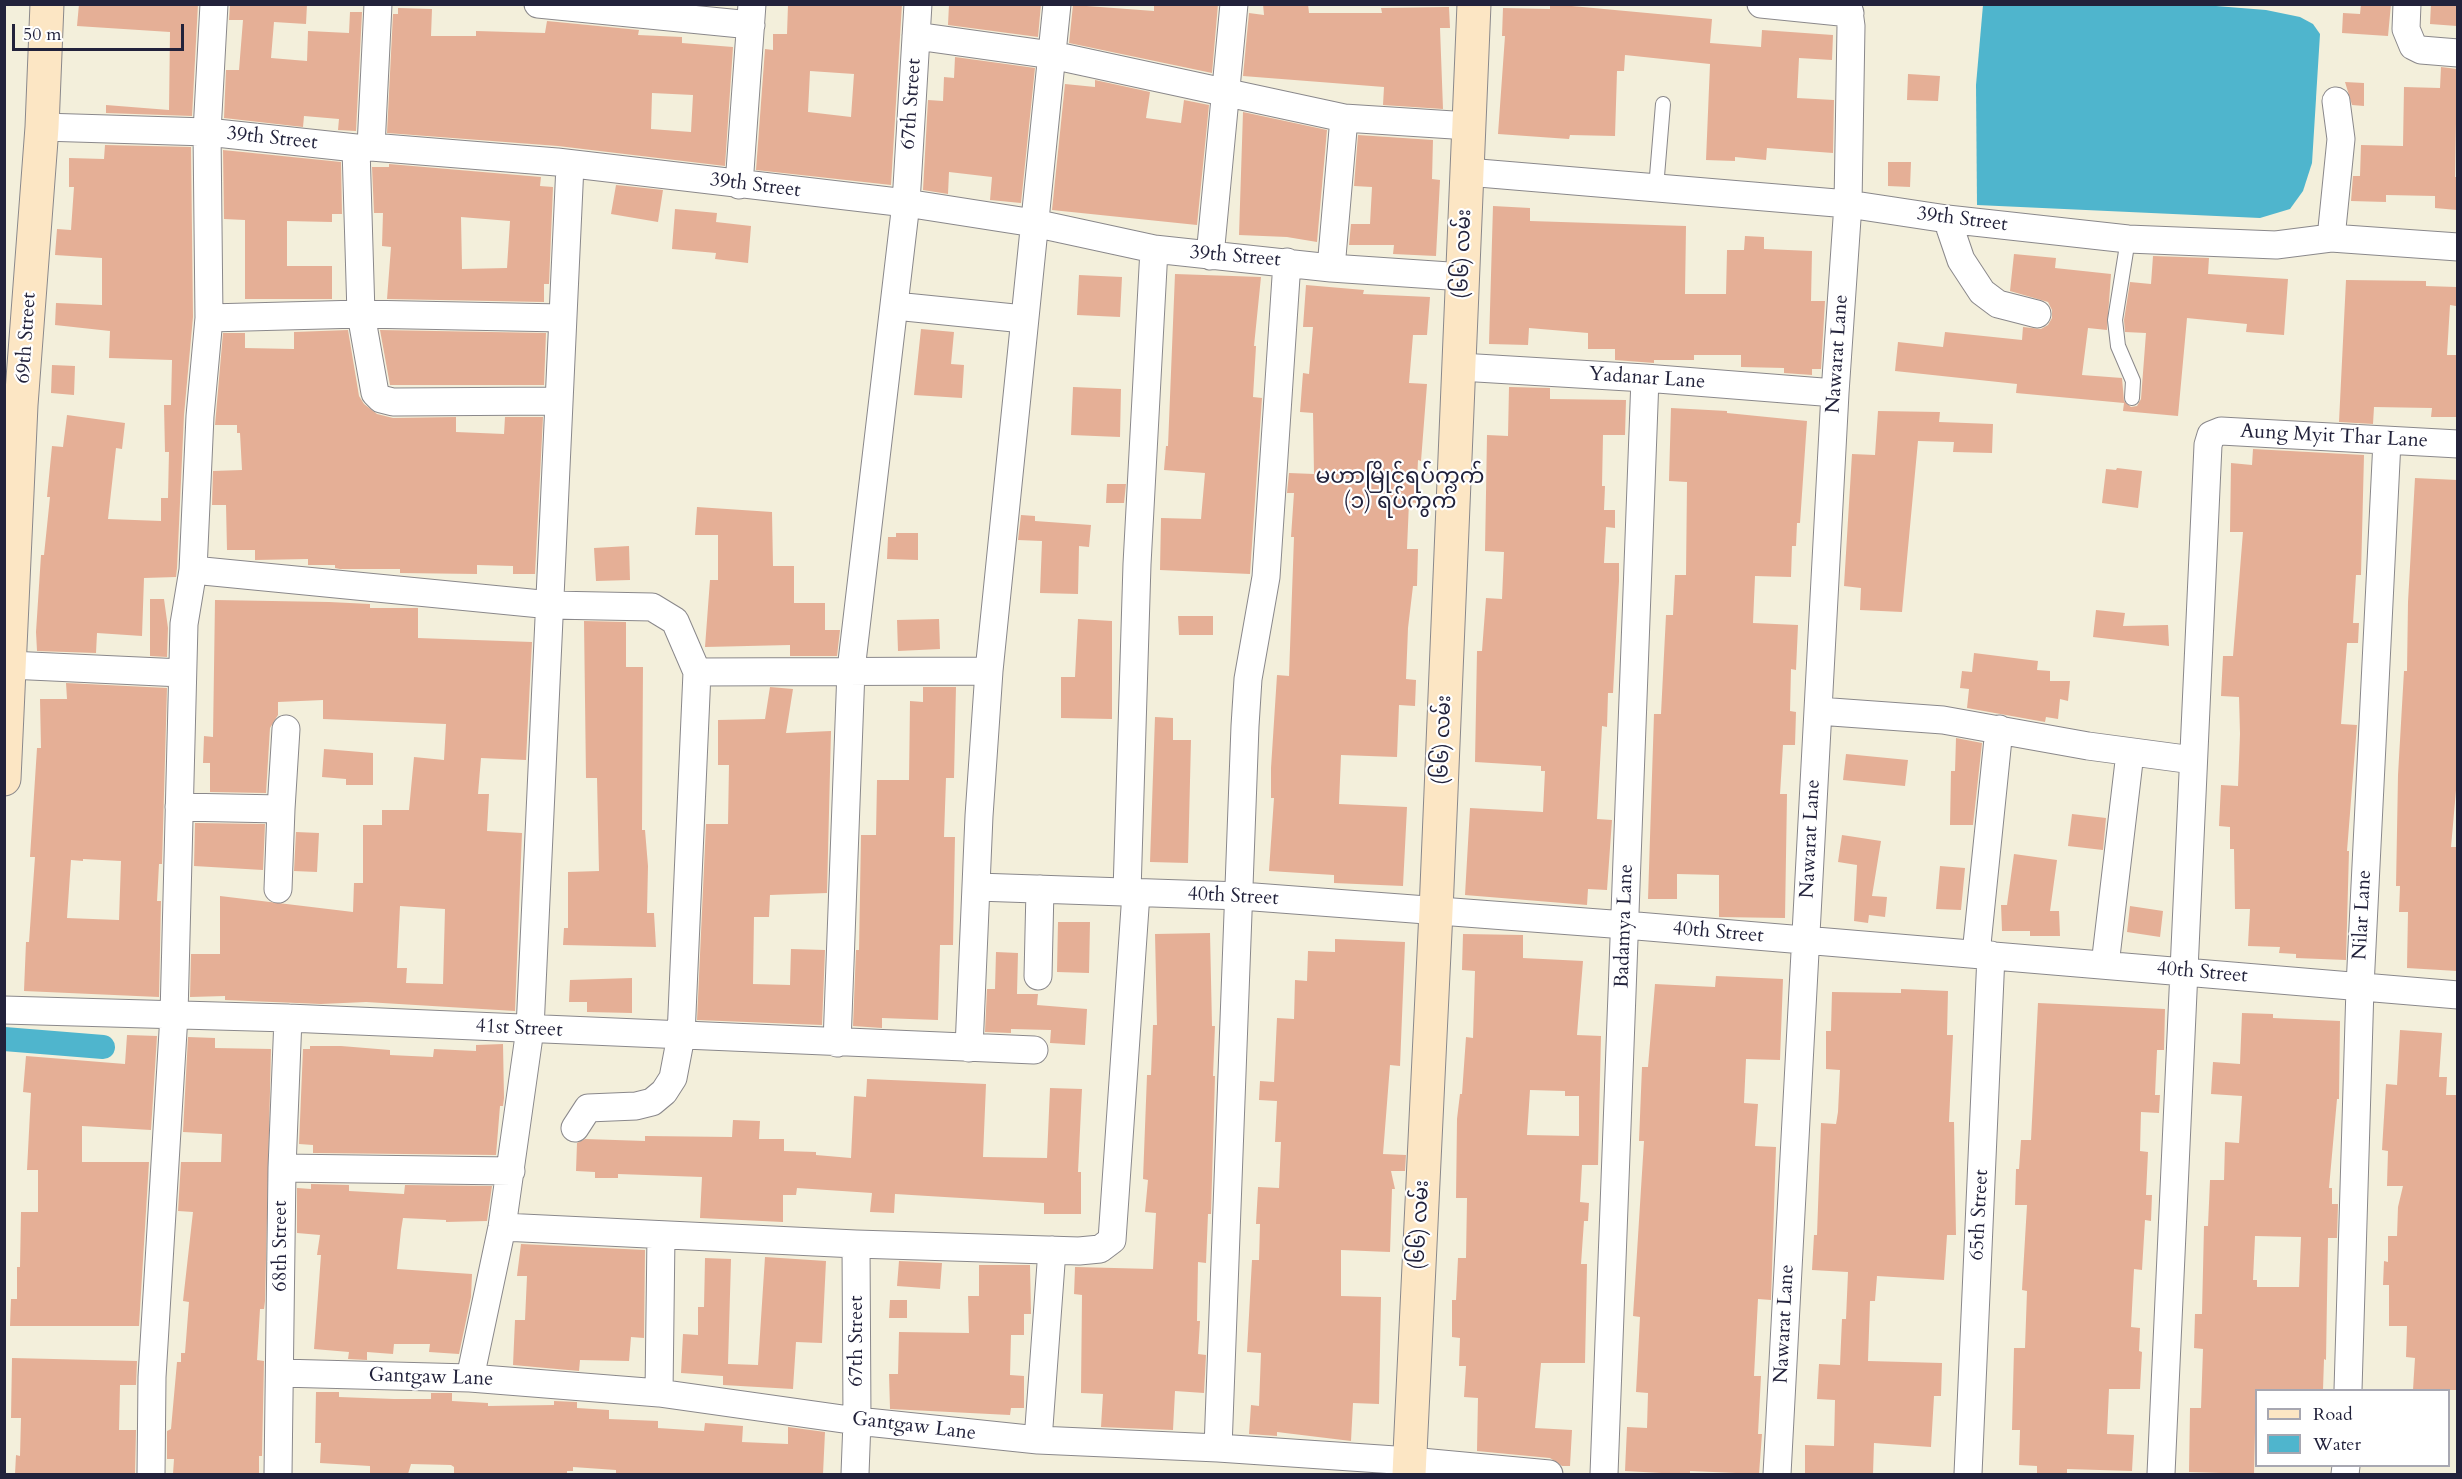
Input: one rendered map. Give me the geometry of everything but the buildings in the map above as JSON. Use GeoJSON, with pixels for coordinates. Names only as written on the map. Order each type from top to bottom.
{"type":"FeatureCollection","features":[{"type":"Feature","properties":{"kind":"street","name":"69th Street"},"geometry":{"type":"LineString","coordinates":[[4,779],[21,405],[42,127],[47,4]]}},
{"type":"Feature","properties":{"kind":"street"},"geometry":{"type":"LineString","coordinates":[[151,1474],[152,1377],[174,1015],[184,624],[193,570],[200,416],[209,318],[207,132],[214,4]]}},
{"type":"Feature","properties":{"kind":"street"},"geometry":{"type":"LineString","coordinates":[[378,4],[364,148],[361,314],[369,371],[375,393],[381,399],[393,402],[559,401]]}},
{"type":"Feature","properties":{"kind":"street"},"geometry":{"type":"LineString","coordinates":[[538,4],[752,15],[739,185]]}},
{"type":"Feature","properties":{"kind":"street","name":"67th Street"},"geometry":{"type":"LineString","coordinates":[[837,1043],[851,670],[906,203],[918,4]]}},
{"type":"Feature","properties":{"kind":"street"},"geometry":{"type":"LineString","coordinates":[[969,1048],[989,671],[1057,4]]}},
{"type":"Feature","properties":{"kind":"street"},"geometry":{"type":"LineString","coordinates":[[1210,256],[1234,4]]}},
{"type":"Feature","properties":{"kind":"street","name":"(၆၆) လမ်း"},"geometry":{"type":"LineString","coordinates":[[1409,1468],[1436,911],[1474,4]]}},
{"type":"Feature","properties":{"kind":"street"},"geometry":{"type":"LineString","coordinates":[[1761,4],[1849,9]]}},
{"type":"Feature","properties":{"kind":"street"},"geometry":{"type":"LineString","coordinates":[[2407,4],[2406,29],[2413,46],[2421,50],[2457,53]]}},
{"type":"Feature","properties":{"kind":"street","name":"Nawarat Lane"},"geometry":{"type":"LineString","coordinates":[[1777,1474],[1835,393],[1848,204],[1849,9]]}},
{"type":"Feature","properties":{"kind":"street"},"geometry":{"type":"LineString","coordinates":[[916,36],[1052,55],[1344,118],[1469,126]]}},
{"type":"Feature","properties":{"kind":"street"},"geometry":{"type":"LineString","coordinates":[[2331,238],[2341,139],[2336,101]]}},
{"type":"Feature","properties":{"kind":"street"},"geometry":{"type":"LineString","coordinates":[[1331,268],[1344,118]]}},
{"type":"Feature","properties":{"kind":"street","name":"39th Street"},"geometry":{"type":"LineString","coordinates":[[42,127],[207,132],[570,165],[906,203],[1034,223],[1154,249],[1331,268],[1464,277]]}},
{"type":"Feature","properties":{"kind":"street"},"geometry":{"type":"LineString","coordinates":[[470,1378],[502,1227],[530,1029],[570,165]]}},
{"type":"Feature","properties":{"kind":"street","name":"39th Street"},"geometry":{"type":"LineString","coordinates":[[1467,172],[1848,204],[1947,219],[2128,239],[2276,245],[2331,238],[2457,247]]}},
{"type":"Feature","properties":{"kind":"street"},"geometry":{"type":"LineString","coordinates":[[1947,219],[1960,260],[1982,292],[1998,304],[2037,314]]}},
{"type":"Feature","properties":{"kind":"street"},"geometry":{"type":"LineString","coordinates":[[502,1227],[856,1244],[1052,1250],[1100,1249],[1112,1240],[1131,892],[1137,564],[1154,249]]}},
{"type":"Feature","properties":{"kind":"street"},"geometry":{"type":"LineString","coordinates":[[1218,1448],[1248,679],[1266,577],[1287,262]]}},
{"type":"Feature","properties":{"kind":"street"},"geometry":{"type":"LineString","coordinates":[[895,306],[1024,319]]}},
{"type":"Feature","properties":{"kind":"street"},"geometry":{"type":"LineString","coordinates":[[209,318],[361,314],[562,318]]}},
{"type":"Feature","properties":{"kind":"street","name":"Yadanar Lane"},"geometry":{"type":"LineString","coordinates":[[1460,367],[1645,378],[1835,393]]}},
{"type":"Feature","properties":{"kind":"street","name":"Badamya Lane"},"geometry":{"type":"LineString","coordinates":[[1604,1474],[1645,378]]}},
{"type":"Feature","properties":{"kind":"street","name":"Aung Myit Thar Lane"},"geometry":{"type":"LineString","coordinates":[[2193,760],[2208,445],[2211,435],[2221,431],[2457,444]]}},
{"type":"Feature","properties":{"kind":"street","name":"Nilar Lane"},"geometry":{"type":"LineString","coordinates":[[2348,1389],[2360,987],[2387,441]]}},
{"type":"Feature","properties":{"kind":"street"},"geometry":{"type":"LineString","coordinates":[[193,570],[551,605],[652,607],[675,621],[697,672],[681,1036],[674,1078],[664,1092],[652,1102],[636,1106],[588,1108],[575,1128]]}},
{"type":"Feature","properties":{"kind":"street"},"geometry":{"type":"LineString","coordinates":[[9,665],[182,674]]}},
{"type":"Feature","properties":{"kind":"street"},"geometry":{"type":"LineString","coordinates":[[697,672],[989,671]]}},
{"type":"Feature","properties":{"kind":"street"},"geometry":{"type":"LineString","coordinates":[[1818,711],[1943,720],[2130,753],[2193,760],[2161,1474]]}},
{"type":"Feature","properties":{"kind":"street"},"geometry":{"type":"LineString","coordinates":[[278,889],[286,729]]}},
{"type":"Feature","properties":{"kind":"street","name":"65th Street"},"geometry":{"type":"LineString","coordinates":[[1968,1474],[1983,955],[1999,729]]}},
{"type":"Feature","properties":{"kind":"street"},"geometry":{"type":"LineString","coordinates":[[2105,965],[2130,753]]}},
{"type":"Feature","properties":{"kind":"street"},"geometry":{"type":"LineString","coordinates":[[179,807],[281,809]]}},
{"type":"Feature","properties":{"kind":"street","name":"40th Street"},"geometry":{"type":"LineString","coordinates":[[977,887],[1240,896],[1624,925],[2457,995]]}},
{"type":"Feature","properties":{"kind":"street"},"geometry":{"type":"LineString","coordinates":[[1038,976],[1040,889]]}},
{"type":"Feature","properties":{"kind":"street","name":"41st Street"},"geometry":{"type":"LineString","coordinates":[[4,1010],[288,1018],[1034,1050]]}},
{"type":"Feature","properties":{"kind":"street","name":"68th Street"},"geometry":{"type":"LineString","coordinates":[[278,1474],[282,1168],[288,1018]]}},
{"type":"Feature","properties":{"kind":"street"},"geometry":{"type":"LineString","coordinates":[[282,1168],[511,1172]]}},
{"type":"Feature","properties":{"kind":"street"},"geometry":{"type":"LineString","coordinates":[[658,1393],[661,1235]]}},
{"type":"Feature","properties":{"kind":"street","name":"67th Street"},"geometry":{"type":"LineString","coordinates":[[855,1474],[856,1244]]}},
{"type":"Feature","properties":{"kind":"street"},"geometry":{"type":"LineString","coordinates":[[1038,1440],[1052,1250]]}},
{"type":"Feature","properties":{"kind":"street","name":"Gantgaw Lane"},"geometry":{"type":"LineString","coordinates":[[280,1372],[470,1378],[658,1393],[857,1421],[1038,1440],[1218,1448],[1409,1468],[1549,1474]]}},
{"type":"Feature","properties":{"kind":"lane"},"geometry":{"type":"LineString","coordinates":[[1656,188],[1663,104]]}},
{"type":"Feature","properties":{"kind":"lane"},"geometry":{"type":"LineString","coordinates":[[2128,239],[2115,320],[2118,346],[2133,381],[2132,398]]}},
{"type":"Feature","properties":{"kind":"water"},"geometry":{"type":"Polygon","coordinates":[[[2191,4],[2266,10],[2300,17],[2313,24],[2320,34],[2312,163],[2303,191],[2290,209],[2260,218],[1977,205],[1976,85],[1983,5],[2191,4]]]}},
{"type":"Feature","properties":{"kind":"waterway"},"geometry":{"type":"LineString","coordinates":[[4,1039],[103,1047]]}},
{"type":"Feature","properties":{"kind":"district","name":"မဟာမြိုင်ရပ်ကွက် (၁) ရပ်ကွက်"},"geometry":{"type":"Point","coordinates":[1400,490]}}]}
